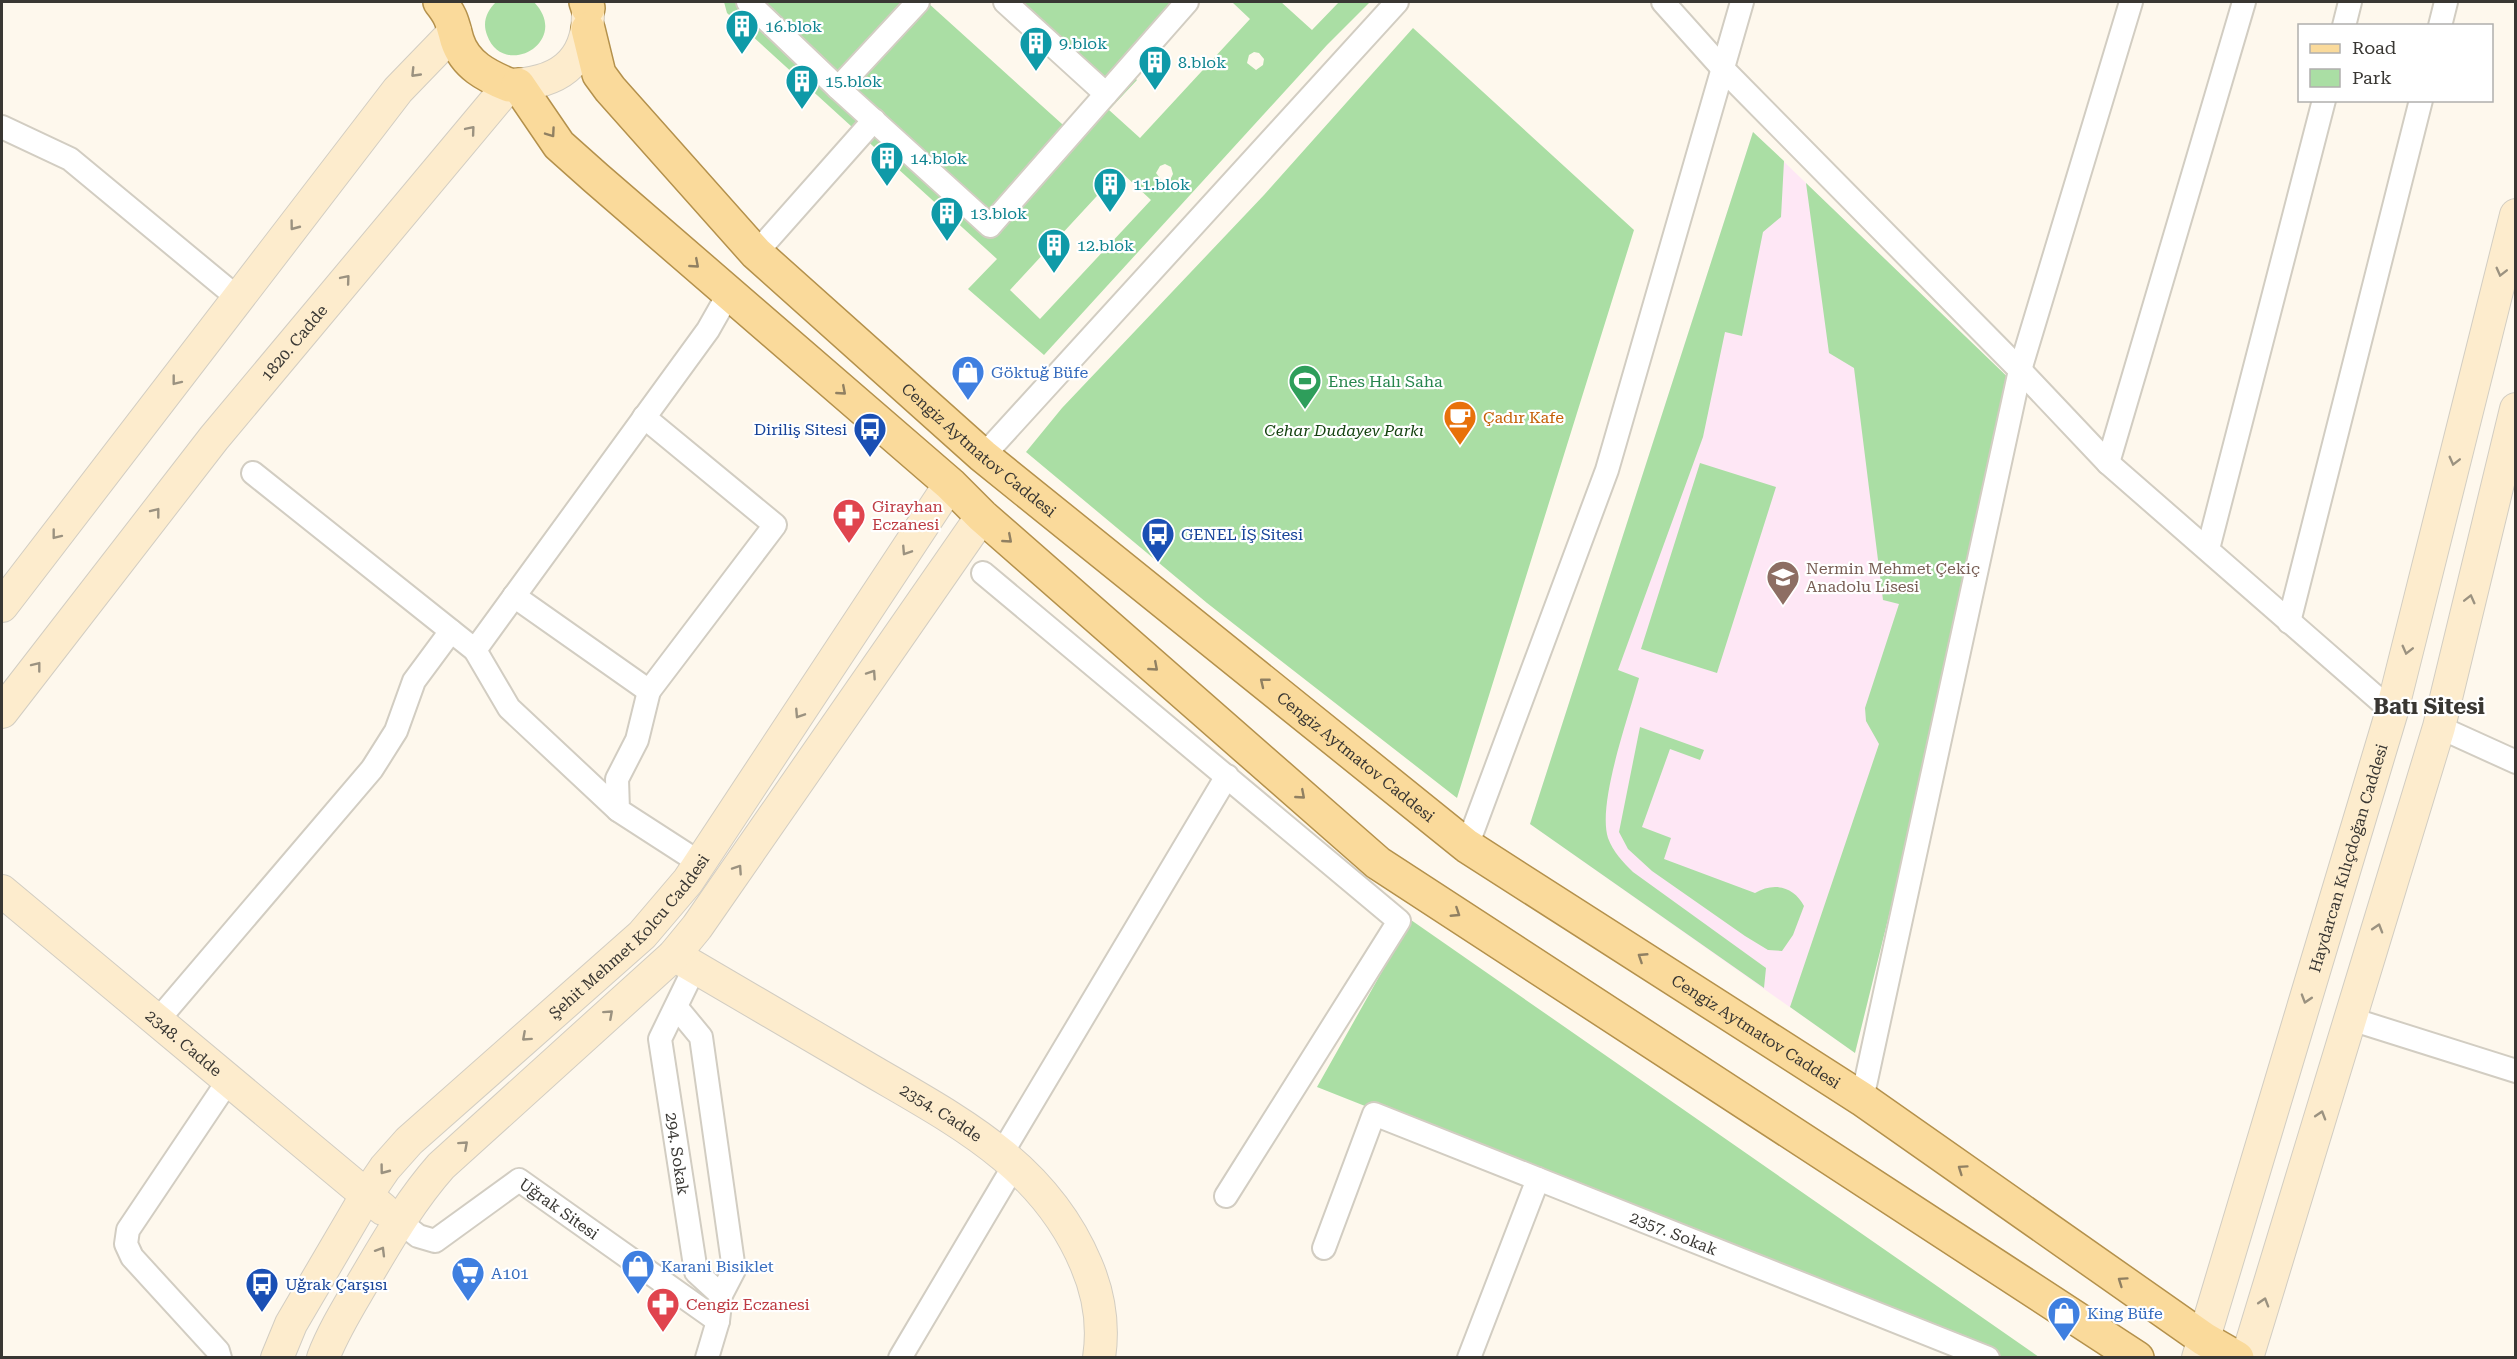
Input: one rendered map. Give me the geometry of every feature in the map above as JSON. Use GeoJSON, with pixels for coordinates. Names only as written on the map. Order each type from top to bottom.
{"type":"FeatureCollection","features":[{"type":"Feature","properties":{"kind":"main road","name":"Cengiz Aytmatov Caddesi"},"geometry":{"type":"LineString","coordinates":[[589,10],[599,74],[610,89],[756,253],[982,456],[1467,846],[1862,1099],[2201,1348],[2237,1358]]}},
{"type":"Feature","properties":{"kind":"main road"},"geometry":{"type":"LineString","coordinates":[[451,13],[457,41],[469,62],[487,76],[513,85],[531,85],[551,79],[569,67],[581,49],[589,10]]}},
{"type":"Feature","properties":{"kind":"main road"},"geometry":{"type":"LineString","coordinates":[[2,606],[398,90],[451,13]]}},
{"type":"Feature","properties":{"kind":"main road"},"geometry":{"type":"LineString","coordinates":[[513,85],[559,145],[950,484],[982,516],[1378,863],[2137,1358]]}},
{"type":"Feature","properties":{"kind":"main road","name":"1820. Cadde"},"geometry":{"type":"LineString","coordinates":[[2,712],[213,438],[513,85]]}},
{"type":"Feature","properties":{"kind":"main road","name":"Haydarcan Kılıçdoğan Caddesi"},"geometry":{"type":"LineString","coordinates":[[2201,1348],[2392,711],[2516,215]]}},
{"type":"Feature","properties":{"kind":"main road"},"geometry":{"type":"LineString","coordinates":[[2247,1358],[2439,727],[2516,409]]}},
{"type":"Feature","properties":{"kind":"main road","name":"Şehit Mehmet Kolcu Caddesi"},"geometry":{"type":"LineString","coordinates":[[276,1358],[291,1324],[366,1196],[385,1168],[409,1141],[642,935],[667,908],[700,863],[950,484]]}},
{"type":"Feature","properties":{"kind":"main road"},"geometry":{"type":"LineString","coordinates":[[332,1354],[399,1221],[417,1193],[441,1166],[685,961],[717,900],[982,516]]}},
{"type":"Feature","properties":{"kind":"main road"},"geometry":{"type":"LineString","coordinates":[[2392,711],[2439,727]]}},
{"type":"Feature","properties":{"kind":"main road","name":"2348. Cadde"},"geometry":{"type":"LineString","coordinates":[[2,891],[366,1196],[399,1221]]}},
{"type":"Feature","properties":{"kind":"main road","name":"2354. Cadde"},"geometry":{"type":"LineString","coordinates":[[685,961],[973,1131],[1008,1158],[1044,1193],[1080,1250],[1098,1300],[1101,1323],[1099,1358]]}},
{"type":"Feature","properties":{"kind":"street"},"geometry":{"type":"LineString","coordinates":[[748,2],[838,88],[990,226],[1188,2]]}},
{"type":"Feature","properties":{"kind":"street"},"geometry":{"type":"LineString","coordinates":[[838,88],[918,2]]}},
{"type":"Feature","properties":{"kind":"street"},"geometry":{"type":"LineString","coordinates":[[1005,2],[1106,94]]}},
{"type":"Feature","properties":{"kind":"street"},"geometry":{"type":"LineString","coordinates":[[982,456],[1397,2]]}},
{"type":"Feature","properties":{"kind":"street"},"geometry":{"type":"LineString","coordinates":[[1663,2],[1724,70],[2020,370],[2108,463],[2392,711]]}},
{"type":"Feature","properties":{"kind":"street"},"geometry":{"type":"LineString","coordinates":[[1467,846],[1607,470],[1742,2]]}},
{"type":"Feature","properties":{"kind":"street"},"geometry":{"type":"LineString","coordinates":[[1862,1099],[2020,370],[2132,2]]}},
{"type":"Feature","properties":{"kind":"street"},"geometry":{"type":"LineString","coordinates":[[2108,463],[2244,2]]}},
{"type":"Feature","properties":{"kind":"street"},"geometry":{"type":"LineString","coordinates":[[2344,24],[2350,2]]}},
{"type":"Feature","properties":{"kind":"street"},"geometry":{"type":"LineString","coordinates":[[2440,24],[2446,2]]}},
{"type":"Feature","properties":{"kind":"street"},"geometry":{"type":"LineString","coordinates":[[2208,549],[2323,102]]}},
{"type":"Feature","properties":{"kind":"street"},"geometry":{"type":"LineString","coordinates":[[2289,622],[2420,102]]}},
{"type":"Feature","properties":{"kind":"street"},"geometry":{"type":"LineString","coordinates":[[756,253],[874,120]]}},
{"type":"Feature","properties":{"kind":"street"},"geometry":{"type":"LineString","coordinates":[[2,127],[70,159],[239,298]]}},
{"type":"Feature","properties":{"kind":"street"},"geometry":{"type":"LineString","coordinates":[[475,650],[708,330],[729,293]]}},
{"type":"Feature","properties":{"kind":"street"},"geometry":{"type":"LineString","coordinates":[[618,810],[617,779],[637,740],[649,691],[775,525],[644,417]]}},
{"type":"Feature","properties":{"kind":"street"},"geometry":{"type":"LineString","coordinates":[[253,474],[475,650],[509,708],[618,810],[700,863]]}},
{"type":"Feature","properties":{"kind":"street"},"geometry":{"type":"LineString","coordinates":[[983,573],[1399,921],[1226,1196]]}},
{"type":"Feature","properties":{"kind":"street"},"geometry":{"type":"LineString","coordinates":[[514,596],[649,691]]}},
{"type":"Feature","properties":{"kind":"street"},"geometry":{"type":"LineString","coordinates":[[158,1020],[372,769],[396,731],[414,681],[451,631]]}},
{"type":"Feature","properties":{"kind":"street"},"geometry":{"type":"LineString","coordinates":[[1096,667],[1122,639]]}},
{"type":"Feature","properties":{"kind":"street"},"geometry":{"type":"LineString","coordinates":[[2439,727],[2516,762]]}},
{"type":"Feature","properties":{"kind":"street"},"geometry":{"type":"LineString","coordinates":[[900,1358],[1008,1158],[1227,776]]}},
{"type":"Feature","properties":{"kind":"street","name":"294. Sokak"},"geometry":{"type":"LineString","coordinates":[[685,961],[677,1008],[660,1039],[696,1272],[721,1295]]}},
{"type":"Feature","properties":{"kind":"street"},"geometry":{"type":"LineString","coordinates":[[677,1008],[701,1037],[734,1270],[721,1295],[718,1321],[707,1358]]}},
{"type":"Feature","properties":{"kind":"street"},"geometry":{"type":"LineString","coordinates":[[2351,1018],[2516,1071]]}},
{"type":"Feature","properties":{"kind":"street"},"geometry":{"type":"LineString","coordinates":[[220,1358],[218,1351],[132,1257],[126,1244],[128,1230],[228,1081]]}},
{"type":"Feature","properties":{"kind":"street","name":"2357. Sokak"},"geometry":{"type":"LineString","coordinates":[[1324,1248],[1374,1114],[1988,1358]]}},
{"type":"Feature","properties":{"kind":"street"},"geometry":{"type":"LineString","coordinates":[[1469,1358],[1538,1179]]}},
{"type":"Feature","properties":{"kind":"street","name":"Uğrak Sitesi"},"geometry":{"type":"LineString","coordinates":[[399,1221],[418,1236],[435,1241],[519,1180],[718,1321]]}},
{"type":"Feature","properties":{"kind":"shaded area","name":"Nermin Mehmet Çekiç Anadolu Lisesi"},"geometry":{"type":"Polygon","coordinates":[[[1753,132],[2019,388],[1855,1053],[1530,824],[1753,132]]]}},
{"type":"Feature","properties":{"kind":"green space"},"geometry":{"type":"Polygon","coordinates":[[[496,2],[534,2],[544,17],[545,30],[540,42],[531,50],[519,55],[506,54],[495,48],[487,35],[485,21],[496,2]]]}},
{"type":"Feature","properties":{"kind":"green space"},"geometry":{"type":"Polygon","coordinates":[[[724,2],[927,2],[1072,133],[1106,94],[1005,2],[1187,2],[1127,71],[1137,80],[1109,110],[1140,138],[1250,19],[1232,2],[1281,2],[1312,30],[1339,2],[1370,2],[1327,45],[1044,355],[968,289],[997,259],[727,13],[724,2]],[[1254,52],[1249,55],[1247,63],[1256,70],[1263,65],[1264,59],[1259,53],[1254,52]],[[1165,164],[1160,166],[1156,173],[1162,181],[1170,180],[1173,174],[1171,167],[1165,164]],[[1120,171],[1010,290],[1040,319],[1151,200],[1120,171]]]}},
{"type":"Feature","properties":{"kind":"green space","name":"Cehar Dudayev Parkı"},"geometry":{"type":"Polygon","coordinates":[[[1413,28],[1634,230],[1457,798],[1207,603],[1026,452],[1062,408],[1264,195],[1413,28]]]}},
{"type":"Feature","properties":{"kind":"green space"},"geometry":{"type":"Polygon","coordinates":[[[1753,132],[1784,161],[1781,217],[1763,232],[1742,336],[1725,332],[1703,437],[1618,670],[1639,678],[1610,782],[1606,823],[1608,838],[1613,848],[1633,872],[1766,968],[1764,988],[1530,824],[1753,132]]]}},
{"type":"Feature","properties":{"kind":"green space"},"geometry":{"type":"Polygon","coordinates":[[[1806,183],[2019,388],[1855,1053],[1790,1007],[1879,744],[1866,721],[1865,708],[1899,604],[1883,600],[1854,368],[1829,353],[1806,183]]]}},
{"type":"Feature","properties":{"kind":"green space"},"geometry":{"type":"Polygon","coordinates":[[[1700,463],[1776,487],[1717,673],[1641,649],[1700,463]]]}},
{"type":"Feature","properties":{"kind":"green space"},"geometry":{"type":"Polygon","coordinates":[[[1640,727],[1704,750],[1700,760],[1670,749],[1642,827],[1671,838],[1664,859],[1755,893],[1776,887],[1795,894],[1804,906],[1793,935],[1782,951],[1768,950],[1745,936],[1652,871],[1628,849],[1619,832],[1640,727]]]}},
{"type":"Feature","properties":{"kind":"green space"},"geometry":{"type":"Polygon","coordinates":[[[1411,920],[2039,1357],[1999,1357],[1317,1087],[1411,920]]]}},
{"type":"Feature","properties":{"kind":"place","name":"16.blok"},"geometry":{"type":"Point","coordinates":[742,55]}},
{"type":"Feature","properties":{"kind":"place","name":"9.blok"},"geometry":{"type":"Point","coordinates":[1036,72]}},
{"type":"Feature","properties":{"kind":"place","name":"8.blok"},"geometry":{"type":"Point","coordinates":[1155,91]}},
{"type":"Feature","properties":{"kind":"place","name":"15.blok"},"geometry":{"type":"Point","coordinates":[802,110]}},
{"type":"Feature","properties":{"kind":"place","name":"14.blok"},"geometry":{"type":"Point","coordinates":[887,187]}},
{"type":"Feature","properties":{"kind":"place","name":"11.blok"},"geometry":{"type":"Point","coordinates":[1110,213]}},
{"type":"Feature","properties":{"kind":"place","name":"13.blok"},"geometry":{"type":"Point","coordinates":[947,242]}},
{"type":"Feature","properties":{"kind":"place","name":"12.blok"},"geometry":{"type":"Point","coordinates":[1054,274]}},
{"type":"Feature","properties":{"kind":"place","name":"Göktuğ Büfe"},"geometry":{"type":"Point","coordinates":[968,401]}},
{"type":"Feature","properties":{"kind":"place","name":"Enes Halı Saha"},"geometry":{"type":"Point","coordinates":[1305,410]}},
{"type":"Feature","properties":{"kind":"place","name":"Çadır Kafe"},"geometry":{"type":"Point","coordinates":[1460,446]}},
{"type":"Feature","properties":{"kind":"place","name":"Diriliş Sitesi"},"geometry":{"type":"Point","coordinates":[870,458]}},
{"type":"Feature","properties":{"kind":"place","name":"Girayhan Eczanesi"},"geometry":{"type":"Point","coordinates":[849,544]}},
{"type":"Feature","properties":{"kind":"place","name":"GENEL İŞ Sitesi"},"geometry":{"type":"Point","coordinates":[1158,563]}},
{"type":"Feature","properties":{"kind":"place","name":"Nermin Mehmet Çekiç Anadolu Lisesi"},"geometry":{"type":"Point","coordinates":[1783,606]}},
{"type":"Feature","properties":{"kind":"place","name":"Karani Bisiklet"},"geometry":{"type":"Point","coordinates":[638,1295]}},
{"type":"Feature","properties":{"kind":"place","name":"A101"},"geometry":{"type":"Point","coordinates":[468,1302]}},
{"type":"Feature","properties":{"kind":"place","name":"Uğrak Çarşısı"},"geometry":{"type":"Point","coordinates":[262,1313]}},
{"type":"Feature","properties":{"kind":"place","name":"Cengiz Eczanesi"},"geometry":{"type":"Point","coordinates":[663,1333]}},
{"type":"Feature","properties":{"kind":"place","name":"King Büfe"},"geometry":{"type":"Point","coordinates":[2064,1342]}},
{"type":"Feature","properties":{"kind":"district","name":"Batı Sitesi"},"geometry":{"type":"Point","coordinates":[2429,706]}}]}
